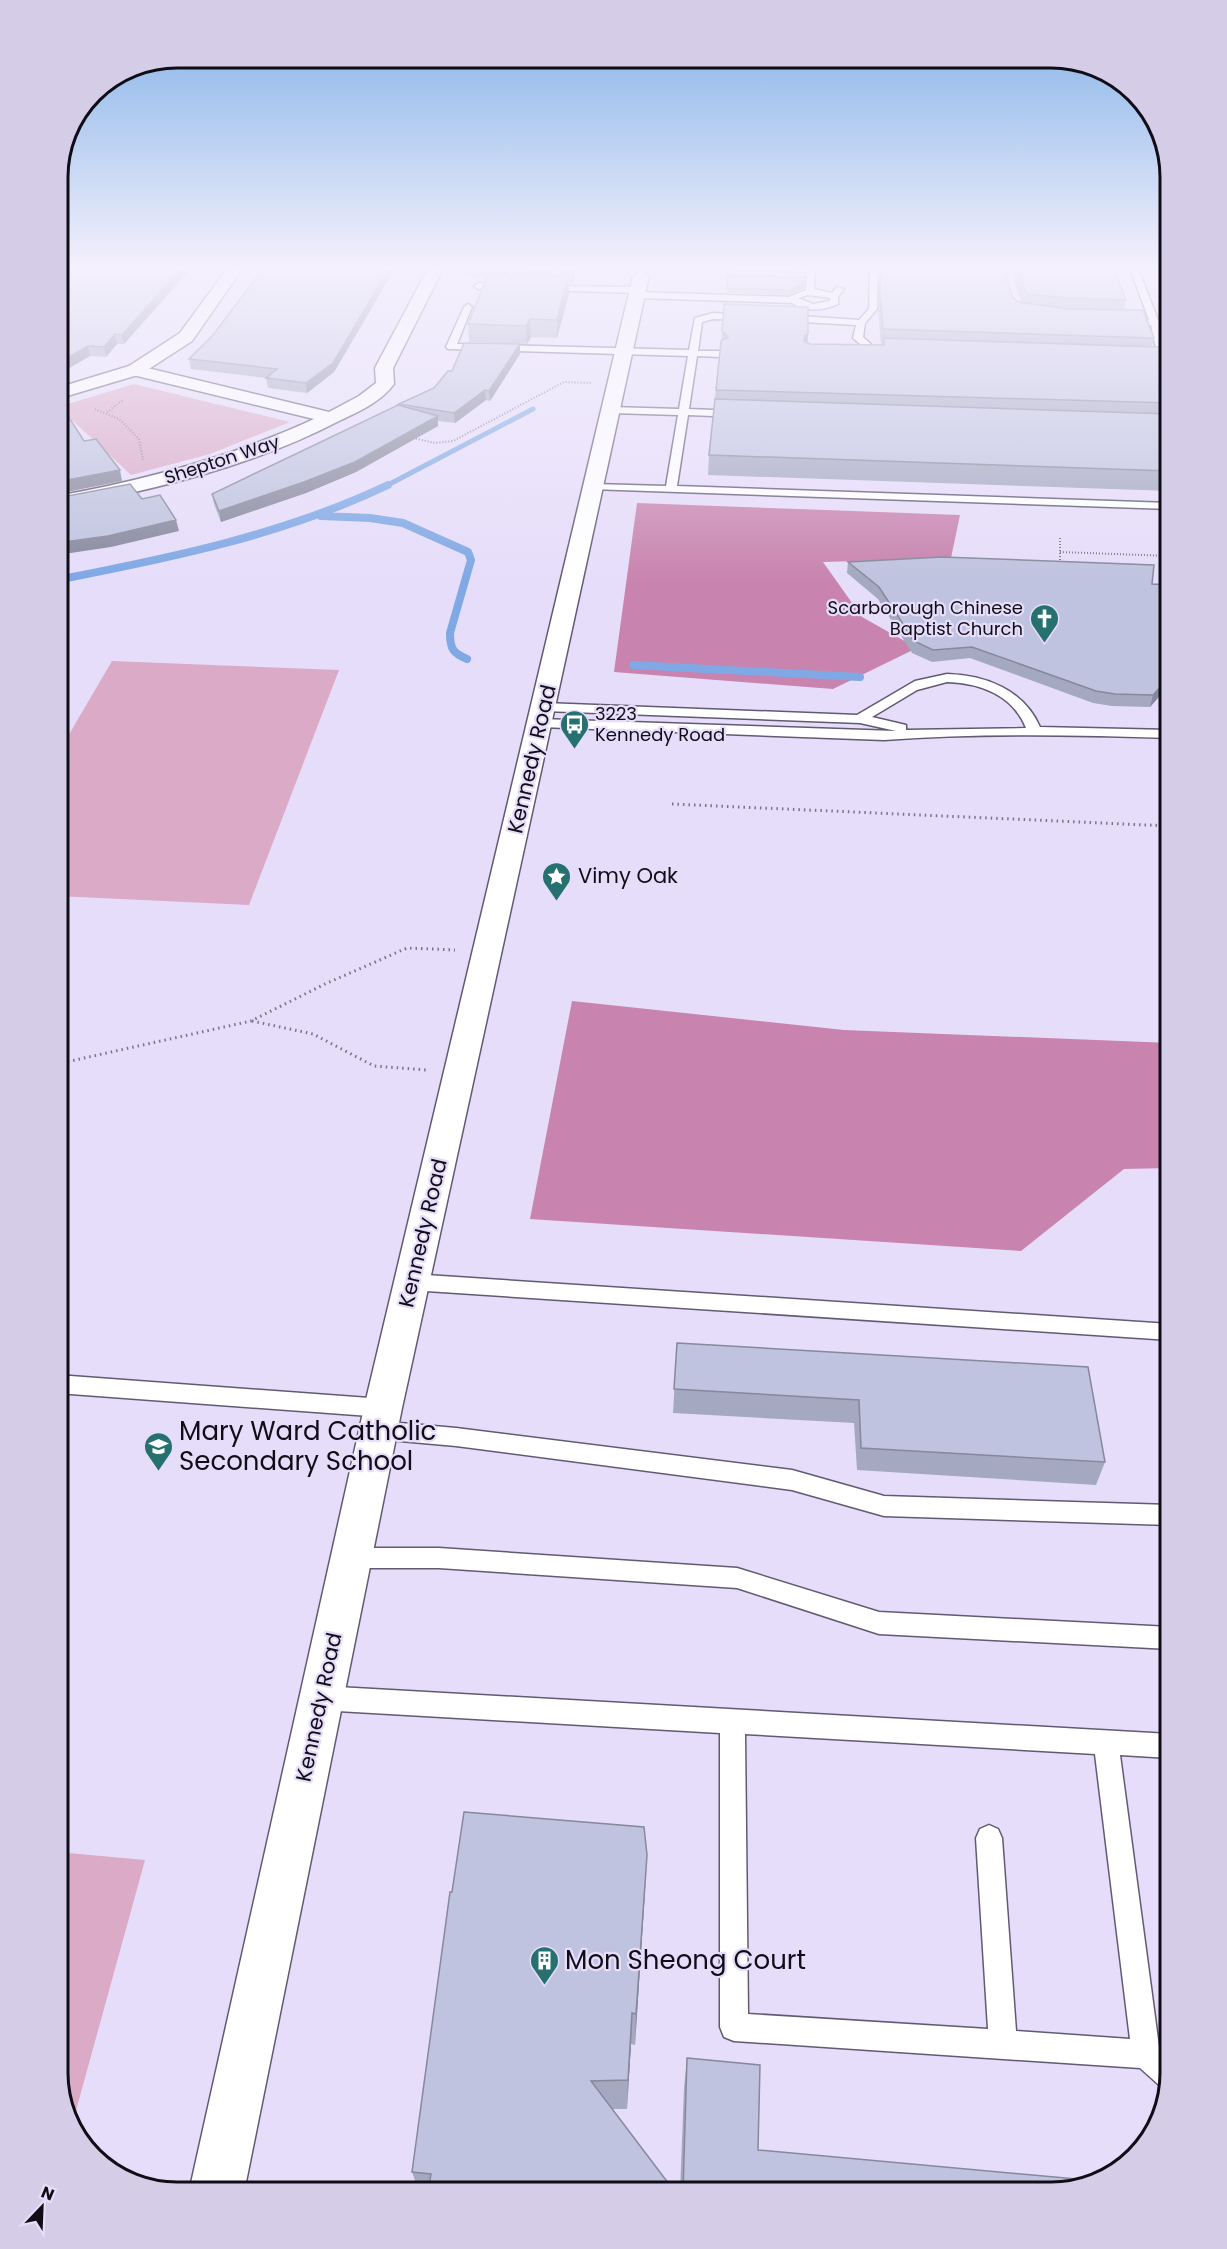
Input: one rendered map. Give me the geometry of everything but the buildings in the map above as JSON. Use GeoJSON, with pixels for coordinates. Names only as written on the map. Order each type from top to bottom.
{"type":"FeatureCollection","features":[{"type":"Feature","properties":{"kind":"main road"},"geometry":{"type":"LineString","coordinates":[[68,391],[135,370],[331,418]]}},
{"type":"Feature","properties":{"kind":"main road","name":"Shepton Way"},"geometry":{"type":"LineString","coordinates":[[68,500],[150,484],[221,464],[296,436],[371,398],[385,384],[384,370]]}},
{"type":"Feature","properties":{"kind":"main road","name":"Kennedy Road"},"geometry":{"type":"LineString","coordinates":[[218,2181],[380,1419],[620,370]]}},
{"type":"Feature","properties":{"kind":"lane"},"geometry":{"type":"LineString","coordinates":[[671,490],[690,370]]}},
{"type":"Feature","properties":{"kind":"lane"},"geometry":{"type":"LineString","coordinates":[[611,411],[752,414]]}},
{"type":"Feature","properties":{"kind":"lane"},"geometry":{"type":"LineString","coordinates":[[594,487],[1160,506]]}},
{"type":"Feature","properties":{"kind":"lane"},"geometry":{"type":"LineString","coordinates":[[860,719],[919,684],[955,677],[985,684],[1011,698],[1025,712],[1035,732]]}},
{"type":"Feature","properties":{"kind":"lane"},"geometry":{"type":"LineString","coordinates":[[542,715],[860,719],[926,733]]}},
{"type":"Feature","properties":{"kind":"lane"},"geometry":{"type":"LineString","coordinates":[[542,715],[872,735],[1035,732],[1160,734]]}},
{"type":"Feature","properties":{"kind":"lane"},"geometry":{"type":"LineString","coordinates":[[411,1282],[1160,1331]]}},
{"type":"Feature","properties":{"kind":"lane"},"geometry":{"type":"LineString","coordinates":[[68,1385],[380,1419],[456,1437],[792,1480],[884,1506],[1160,1515]]}},
{"type":"Feature","properties":{"kind":"lane"},"geometry":{"type":"LineString","coordinates":[[350,1558],[439,1558],[737,1578],[879,1623],[1160,1637]]}},
{"type":"Feature","properties":{"kind":"lane"},"geometry":{"type":"LineString","coordinates":[[320,1698],[1160,1745]]}},
{"type":"Feature","properties":{"kind":"lane"},"geometry":{"type":"LineString","coordinates":[[732,1721],[734,2027],[1146,2054],[1160,2067]]}},
{"type":"Feature","properties":{"kind":"lane"},"geometry":{"type":"LineString","coordinates":[[1106,1742],[1146,2054]]}},
{"type":"Feature","properties":{"kind":"lane"},"geometry":{"type":"LineString","coordinates":[[989,1838],[1002,2045]]}},
{"type":"Feature","properties":{"kind":"path"},"geometry":{"type":"LineString","coordinates":[[412,438],[435,443],[453,441],[564,382]]}},
{"type":"Feature","properties":{"kind":"path"},"geometry":{"type":"LineString","coordinates":[[90,408],[107,412],[119,419],[139,440],[144,462]]}},
{"type":"Feature","properties":{"kind":"path"},"geometry":{"type":"LineString","coordinates":[[1060,538],[1060,572]]}},
{"type":"Feature","properties":{"kind":"path"},"geometry":{"type":"LineString","coordinates":[[1060,552],[1160,556]]}},
{"type":"Feature","properties":{"kind":"path"},"geometry":{"type":"LineString","coordinates":[[672,804],[1160,826]]}},
{"type":"Feature","properties":{"kind":"path"},"geometry":{"type":"LineString","coordinates":[[68,1062],[251,1021],[325,984],[407,948],[488,951]]}},
{"type":"Feature","properties":{"kind":"path"},"geometry":{"type":"LineString","coordinates":[[251,1021],[313,1034],[374,1066],[460,1072]]}},
{"type":"Feature","properties":{"kind":"shaded area"},"geometry":{"type":"Polygon","coordinates":[[[134,384],[290,422],[210,454],[131,475],[68,416],[68,404],[134,384]]]}},
{"type":"Feature","properties":{"kind":"shaded area"},"geometry":{"type":"Polygon","coordinates":[[[637,503],[960,515],[951,558],[823,562],[862,617],[917,648],[833,689],[614,672],[637,503]]]}},
{"type":"Feature","properties":{"kind":"shaded area"},"geometry":{"type":"Polygon","coordinates":[[[112,661],[339,670],[249,905],[68,897],[68,736],[112,661]]]}},
{"type":"Feature","properties":{"kind":"shaded area"},"geometry":{"type":"Polygon","coordinates":[[[572,1001],[844,1030],[1160,1043],[1160,1168],[1124,1169],[1021,1251],[530,1219],[572,1001]]]}},
{"type":"Feature","properties":{"kind":"shaded area"},"geometry":{"type":"Polygon","coordinates":[[[68,1853],[145,1860],[75,2113],[71,2101],[68,2079],[68,1853]]]}},
{"type":"Feature","properties":{"kind":"waterway"},"geometry":{"type":"LineString","coordinates":[[387,486],[533,409]]}},
{"type":"Feature","properties":{"kind":"waterway"},"geometry":{"type":"LineString","coordinates":[[68,578],[226,543],[308,518],[387,486]]}},
{"type":"Feature","properties":{"kind":"waterway"},"geometry":{"type":"LineString","coordinates":[[321,516],[370,518],[403,523],[468,552],[471,560],[450,633],[453,650],[467,659]]}},
{"type":"Feature","properties":{"kind":"waterway"},"geometry":{"type":"LineString","coordinates":[[633,665],[860,677]]}},
{"type":"Feature","properties":{"kind":"place","name":"Scarborough Chinese Baptist Church"},"geometry":{"type":"Point","coordinates":[1044,644]}},
{"type":"Feature","properties":{"kind":"place","name":"3223 Kennedy Road"},"geometry":{"type":"Point","coordinates":[574,750]}},
{"type":"Feature","properties":{"kind":"place","name":"Vimy Oak"},"geometry":{"type":"Point","coordinates":[557,902]}},
{"type":"Feature","properties":{"kind":"place","name":"Mary Ward Catholic Secondary School"},"geometry":{"type":"Point","coordinates":[158,1472]}},
{"type":"Feature","properties":{"kind":"place","name":"Mon Sheong Court"},"geometry":{"type":"Point","coordinates":[544,1986]}}]}
